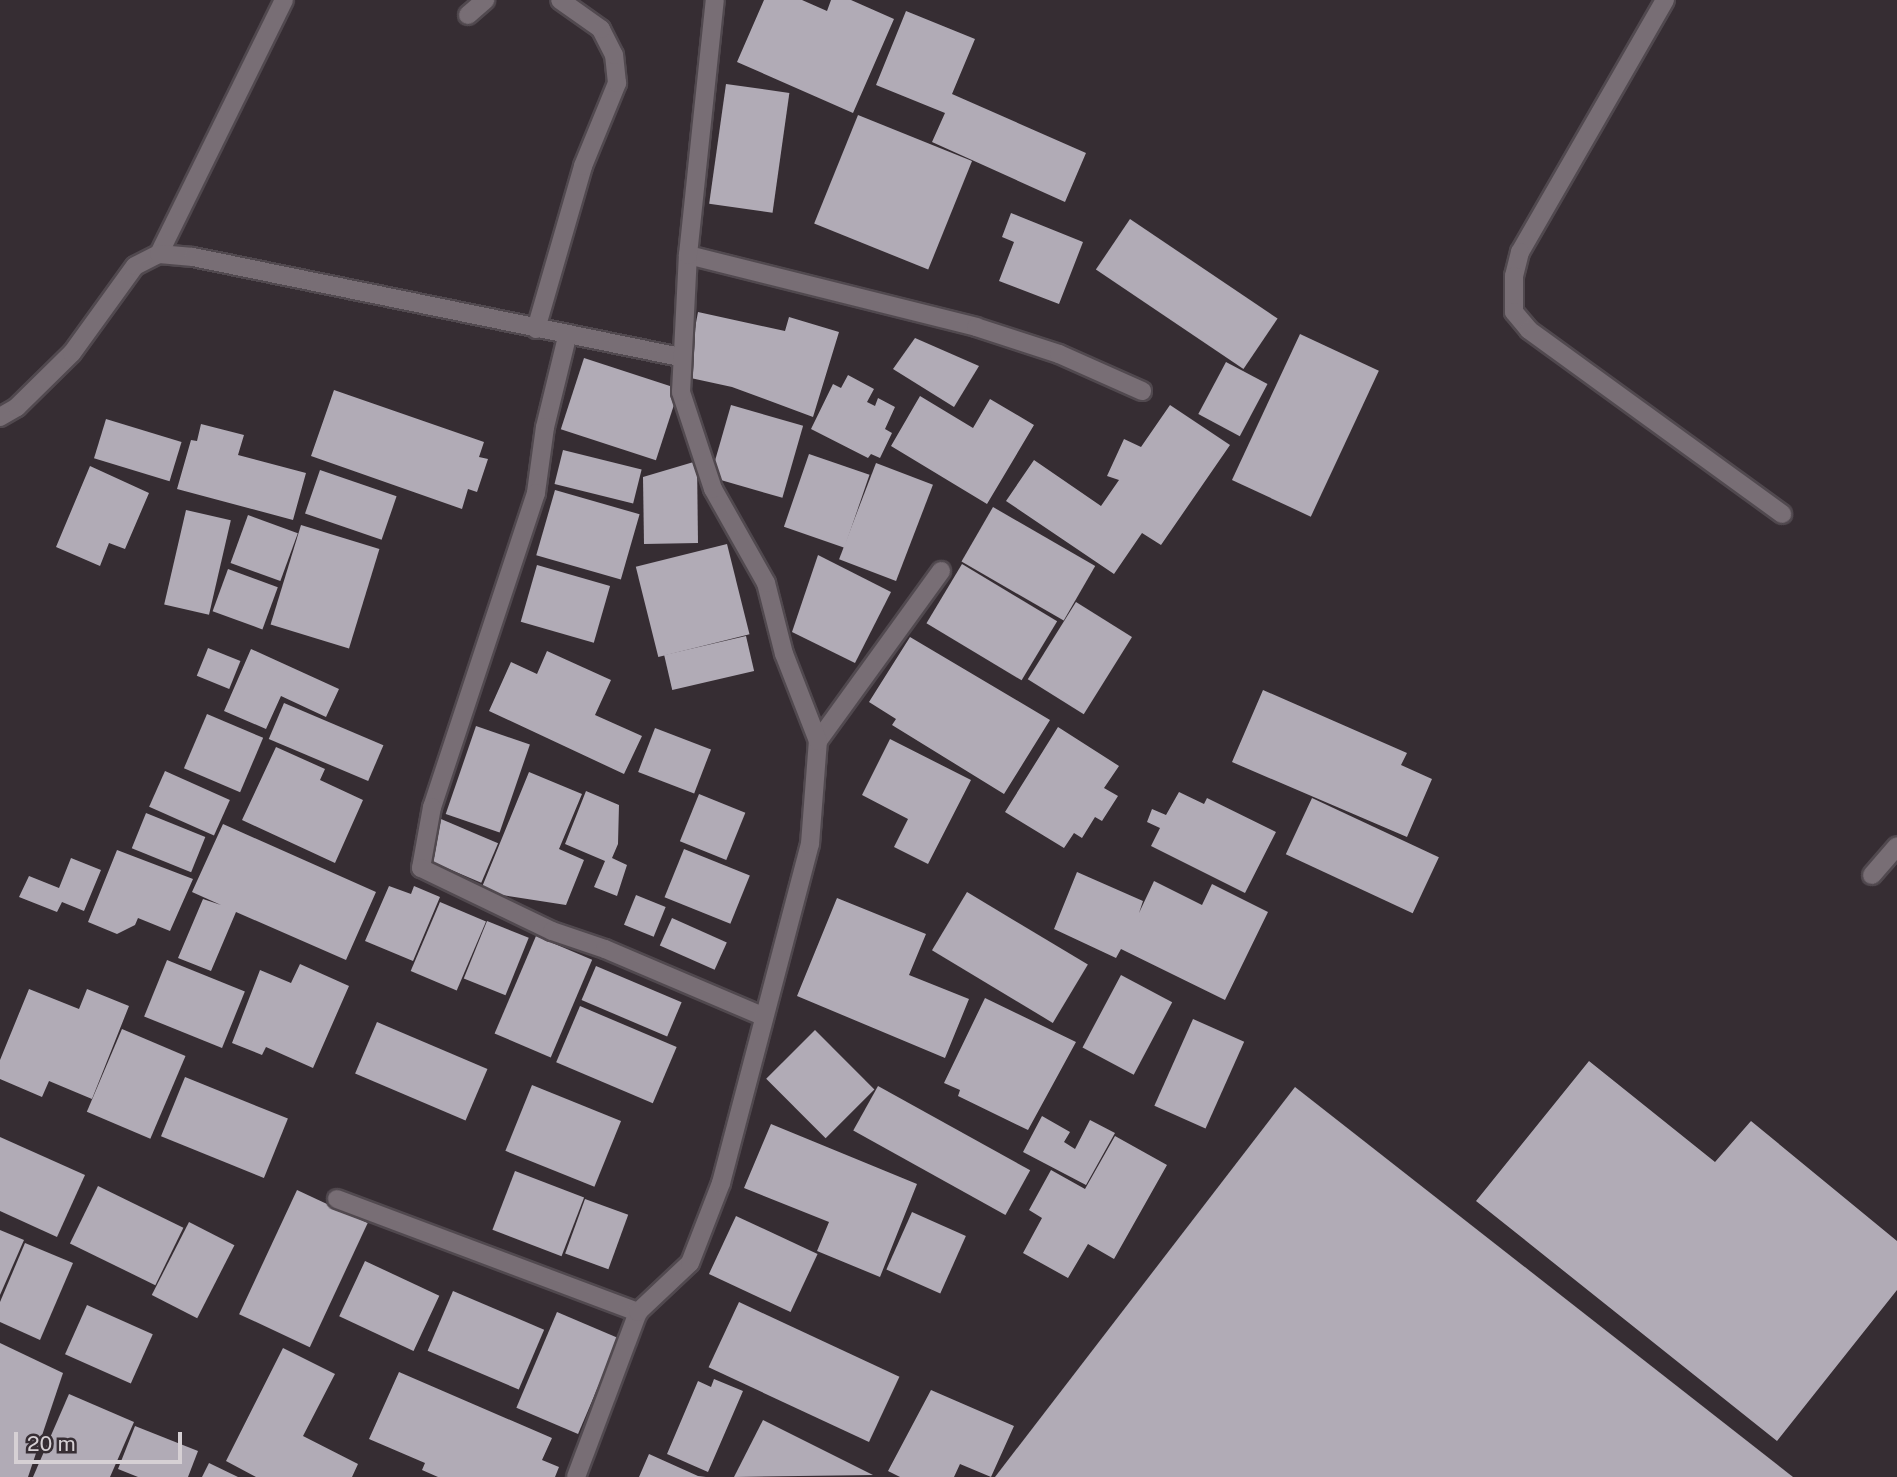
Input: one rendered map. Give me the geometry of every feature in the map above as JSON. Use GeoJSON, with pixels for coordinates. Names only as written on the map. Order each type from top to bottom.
{"type":"FeatureCollection","features":[{"type":"Feature","properties":{"kind":"street"},"geometry":{"type":"LineString","coordinates":[[159,254],[284,0]]}},
{"type":"Feature","properties":{"kind":"street"},"geometry":{"type":"LineString","coordinates":[[468,15],[485,0]]}},
{"type":"Feature","properties":{"kind":"street"},"geometry":{"type":"LineString","coordinates":[[536,329],[583,166],[617,83],[614,55],[601,29],[560,0]]}},
{"type":"Feature","properties":{"kind":"street"},"geometry":{"type":"LineString","coordinates":[[576,1477],[638,1312],[690,1263],[721,1183],[762,1016],[810,844],[818,741],[784,654],[766,583],[713,489],[690,427],[681,392],[680,357],[688,255],[715,0]]}},
{"type":"Feature","properties":{"kind":"street"},"geometry":{"type":"LineString","coordinates":[[1665,0],[1520,252],[1514,276],[1514,312],[1529,330],[1782,514]]}},
{"type":"Feature","properties":{"kind":"street"},"geometry":{"type":"LineString","coordinates":[[0,417],[17,407],[72,353],[135,266],[159,254],[194,257],[567,337],[680,357]]}},
{"type":"Feature","properties":{"kind":"street"},"geometry":{"type":"LineString","coordinates":[[688,255],[976,327],[1059,354],[1142,391]]}},
{"type":"Feature","properties":{"kind":"street"},"geometry":{"type":"LineString","coordinates":[[567,337],[545,427],[536,493],[432,807],[421,867],[552,932],[605,949],[762,1016]]}},
{"type":"Feature","properties":{"kind":"street"},"geometry":{"type":"LineString","coordinates":[[818,741],[941,571]]}},
{"type":"Feature","properties":{"kind":"street"},"geometry":{"type":"LineString","coordinates":[[1872,875],[1897,846]]}},
{"type":"Feature","properties":{"kind":"street"},"geometry":{"type":"LineString","coordinates":[[337,1199],[638,1312]]}},
{"type":"Feature","properties":{"kind":"building"},"geometry":{"type":"Polygon","coordinates":[[[764,0],[802,0],[827,11],[831,0],[851,0],[894,19],[853,113],[737,62],[764,0]]]}},
{"type":"Feature","properties":{"kind":"building"},"geometry":{"type":"Polygon","coordinates":[[[906,11],[975,39],[952,94],[1086,153],[1065,202],[932,142],[945,113],[876,85],[906,11]]]}},
{"type":"Feature","properties":{"kind":"building"},"geometry":{"type":"Polygon","coordinates":[[[726,84],[789,93],[773,213],[709,204],[726,84]]]}},
{"type":"Feature","properties":{"kind":"building"},"geometry":{"type":"Polygon","coordinates":[[[858,115],[972,161],[928,270],[814,223],[858,115]]]}},
{"type":"Feature","properties":{"kind":"building"},"geometry":{"type":"Polygon","coordinates":[[[1011,213],[1083,242],[1059,304],[999,281],[1014,242],[1002,237],[1011,213]]]}},
{"type":"Feature","properties":{"kind":"building"},"geometry":{"type":"Polygon","coordinates":[[[1130,219],[1278,319],[1243,369],[1096,270],[1130,219]]]}},
{"type":"Feature","properties":{"kind":"building"},"geometry":{"type":"Polygon","coordinates":[[[698,312],[785,331],[789,317],[839,332],[813,417],[732,387],[686,377],[698,312]]]}},
{"type":"Feature","properties":{"kind":"building"},"geometry":{"type":"Polygon","coordinates":[[[1300,334],[1379,371],[1311,517],[1232,480],[1300,334]]]}},
{"type":"Feature","properties":{"kind":"building"},"geometry":{"type":"Polygon","coordinates":[[[915,338],[979,366],[954,407],[893,369],[915,338]]]}},
{"type":"Feature","properties":{"kind":"building"},"geometry":{"type":"Polygon","coordinates":[[[584,358],[679,389],[656,460],[561,429],[584,358]]]}},
{"type":"Feature","properties":{"kind":"building"},"geometry":{"type":"Polygon","coordinates":[[[1226,362],[1267,384],[1240,436],[1198,414],[1226,362]]]}},
{"type":"Feature","properties":{"kind":"building"},"geometry":{"type":"Polygon","coordinates":[[[848,375],[874,389],[867,402],[875,406],[878,398],[895,407],[885,429],[892,433],[880,458],[871,454],[868,458],[811,429],[833,384],[841,388],[848,375]]]}},
{"type":"Feature","properties":{"kind":"building"},"geometry":{"type":"Polygon","coordinates":[[[334,390],[484,442],[479,457],[488,459],[477,492],[468,489],[462,509],[311,456],[334,390]]]}},
{"type":"Feature","properties":{"kind":"building"},"geometry":{"type":"Polygon","coordinates":[[[920,396],[973,428],[990,399],[1034,425],[987,504],[891,446],[920,396]]]}},
{"type":"Feature","properties":{"kind":"building"},"geometry":{"type":"Polygon","coordinates":[[[731,405],[803,426],[782,498],[710,477],[731,405]]]}},
{"type":"Feature","properties":{"kind":"building"},"geometry":{"type":"Polygon","coordinates":[[[1170,405],[1230,445],[1161,545],[1142,533],[1114,574],[1006,501],[1034,460],[1101,506],[1119,480],[1107,476],[1124,439],[1141,447],[1170,405]]]}},
{"type":"Feature","properties":{"kind":"building"},"geometry":{"type":"Polygon","coordinates":[[[106,419],[182,442],[170,481],[94,458],[106,419]]]}},
{"type":"Feature","properties":{"kind":"building"},"geometry":{"type":"Polygon","coordinates":[[[201,424],[244,435],[238,455],[306,473],[293,520],[177,489],[191,440],[197,441],[201,424]]]}},
{"type":"Feature","properties":{"kind":"building"},"geometry":{"type":"Polygon","coordinates":[[[563,450],[642,470],[633,504],[555,484],[563,450]]]}},
{"type":"Feature","properties":{"kind":"building"},"geometry":{"type":"Polygon","coordinates":[[[809,454],[870,475],[844,548],[784,527],[809,454]]]}},
{"type":"Feature","properties":{"kind":"building"},"geometry":{"type":"Polygon","coordinates":[[[697,461],[698,543],[644,544],[643,477],[697,461]]]}},
{"type":"Feature","properties":{"kind":"building"},"geometry":{"type":"Polygon","coordinates":[[[876,463],[933,485],[896,581],[839,559],[876,463]]]}},
{"type":"Feature","properties":{"kind":"building"},"geometry":{"type":"Polygon","coordinates":[[[90,466],[149,493],[125,549],[109,543],[100,566],[56,547],[90,466]]]}},
{"type":"Feature","properties":{"kind":"building"},"geometry":{"type":"Polygon","coordinates":[[[320,470],[397,496],[382,540],[305,513],[320,470]]]}},
{"type":"Feature","properties":{"kind":"building"},"geometry":{"type":"Polygon","coordinates":[[[555,490],[640,514],[621,580],[536,555],[555,490]]]}},
{"type":"Feature","properties":{"kind":"building"},"geometry":{"type":"Polygon","coordinates":[[[993,507],[1095,566],[1064,621],[962,562],[993,507]]]}},
{"type":"Feature","properties":{"kind":"building"},"geometry":{"type":"Polygon","coordinates":[[[186,510],[231,520],[209,615],[164,605],[186,510]]]}},
{"type":"Feature","properties":{"kind":"building"},"geometry":{"type":"Polygon","coordinates":[[[248,515],[298,533],[280,581],[231,563],[248,515]]]}},
{"type":"Feature","properties":{"kind":"building"},"geometry":{"type":"Polygon","coordinates":[[[301,525],[379,549],[349,648],[271,624],[301,525]]]}},
{"type":"Feature","properties":{"kind":"building"},"geometry":{"type":"Polygon","coordinates":[[[727,544],[749,634],[658,657],[636,567],[727,544]]]}},
{"type":"Feature","properties":{"kind":"building"},"geometry":{"type":"Polygon","coordinates":[[[818,555],[891,592],[855,663],[792,632],[818,555]]]}},
{"type":"Feature","properties":{"kind":"building"},"geometry":{"type":"Polygon","coordinates":[[[962,564],[1057,621],[1022,680],[926,623],[962,564]]]}},
{"type":"Feature","properties":{"kind":"building"},"geometry":{"type":"Polygon","coordinates":[[[537,565],[610,586],[594,643],[521,622],[537,565]]]}},
{"type":"Feature","properties":{"kind":"building"},"geometry":{"type":"Polygon","coordinates":[[[228,569],[278,587],[262,629],[213,611],[228,569]]]}},
{"type":"Feature","properties":{"kind":"building"},"geometry":{"type":"Polygon","coordinates":[[[1076,602],[1132,637],[1084,714],[1028,679],[1076,602]]]}},
{"type":"Feature","properties":{"kind":"building"},"geometry":{"type":"Polygon","coordinates":[[[746,636],[754,671],[672,690],[664,655],[746,636]]]}},
{"type":"Feature","properties":{"kind":"building"},"geometry":{"type":"Polygon","coordinates":[[[910,637],[1050,720],[1004,794],[892,725],[896,719],[869,702],[910,637]]]}},
{"type":"Feature","properties":{"kind":"building"},"geometry":{"type":"Polygon","coordinates":[[[208,648],[240,661],[229,689],[197,676],[208,648]]]}},
{"type":"Feature","properties":{"kind":"building"},"geometry":{"type":"Polygon","coordinates":[[[251,649],[339,689],[326,717],[281,696],[266,729],[224,711],[251,649]]]}},
{"type":"Feature","properties":{"kind":"building"},"geometry":{"type":"Polygon","coordinates":[[[547,651],[611,680],[595,715],[642,736],[624,774],[489,711],[511,662],[537,674],[547,651]]]}},
{"type":"Feature","properties":{"kind":"building"},"geometry":{"type":"Polygon","coordinates":[[[1263,690],[1407,753],[1401,765],[1432,779],[1407,837],[1232,762],[1263,690]]]}},
{"type":"Feature","properties":{"kind":"building"},"geometry":{"type":"Polygon","coordinates":[[[284,703],[383,745],[368,781],[269,739],[284,703]]]}},
{"type":"Feature","properties":{"kind":"building"},"geometry":{"type":"Polygon","coordinates":[[[207,714],[263,738],[240,792],[184,768],[207,714]]]}},
{"type":"Feature","properties":{"kind":"building"},"geometry":{"type":"Polygon","coordinates":[[[476,726],[530,745],[500,832],[446,814],[476,726]]]}},
{"type":"Feature","properties":{"kind":"building"},"geometry":{"type":"Polygon","coordinates":[[[1058,727],[1119,766],[1104,788],[1118,796],[1102,821],[1095,817],[1082,838],[1074,833],[1064,848],[1005,812],[1058,727]]]}},
{"type":"Feature","properties":{"kind":"building"},"geometry":{"type":"Polygon","coordinates":[[[655,728],[711,750],[694,793],[638,772],[655,728]]]}},
{"type":"Feature","properties":{"kind":"building"},"geometry":{"type":"Polygon","coordinates":[[[890,739],[971,780],[928,864],[894,847],[908,819],[862,795],[890,739]]]}},
{"type":"Feature","properties":{"kind":"building"},"geometry":{"type":"Polygon","coordinates":[[[276,747],[325,769],[320,780],[363,800],[335,863],[242,820],[276,747]]]}},
{"type":"Feature","properties":{"kind":"building"},"geometry":{"type":"Polygon","coordinates":[[[165,771],[230,800],[214,836],[149,807],[165,771]]]}},
{"type":"Feature","properties":{"kind":"building"},"geometry":{"type":"Polygon","coordinates":[[[529,772],[582,794],[559,849],[584,860],[566,905],[502,895],[482,887],[529,772]]]}},
{"type":"Feature","properties":{"kind":"building"},"geometry":{"type":"Polygon","coordinates":[[[586,791],[619,805],[618,844],[612,858],[627,865],[617,896],[594,887],[605,861],[565,844],[586,791]]]}},
{"type":"Feature","properties":{"kind":"building"},"geometry":{"type":"Polygon","coordinates":[[[1179,792],[1204,804],[1207,798],[1276,832],[1245,893],[1151,846],[1160,828],[1147,822],[1152,809],[1166,815],[1179,792]]]}},
{"type":"Feature","properties":{"kind":"building"},"geometry":{"type":"Polygon","coordinates":[[[699,794],[745,813],[726,860],[680,841],[699,794]]]}},
{"type":"Feature","properties":{"kind":"building"},"geometry":{"type":"Polygon","coordinates":[[[1312,798],[1439,857],[1413,913],[1286,854],[1312,798]]]}},
{"type":"Feature","properties":{"kind":"building"},"geometry":{"type":"Polygon","coordinates":[[[146,813],[205,837],[191,872],[132,848],[146,813]]]}},
{"type":"Feature","properties":{"kind":"building"},"geometry":{"type":"Polygon","coordinates":[[[441,819],[498,843],[481,883],[424,859],[441,819]]]}},
{"type":"Feature","properties":{"kind":"building"},"geometry":{"type":"Polygon","coordinates":[[[223,824],[376,892],[346,960],[236,912],[211,971],[178,958],[203,899],[221,905],[192,892],[223,824]]]}},
{"type":"Feature","properties":{"kind":"building"},"geometry":{"type":"Polygon","coordinates":[[[684,849],[750,876],[730,924],[665,897],[684,849]]]}},
{"type":"Feature","properties":{"kind":"building"},"geometry":{"type":"Polygon","coordinates":[[[117,850],[193,879],[170,931],[138,918],[135,925],[117,934],[88,922],[117,850]]]}},
{"type":"Feature","properties":{"kind":"building"},"geometry":{"type":"Polygon","coordinates":[[[71,858],[101,870],[84,911],[62,902],[57,912],[19,897],[29,876],[59,888],[71,858]]]}},
{"type":"Feature","properties":{"kind":"building"},"geometry":{"type":"Polygon","coordinates":[[[1077,872],[1143,901],[1139,913],[1154,881],[1202,905],[1212,884],[1268,912],[1225,1000],[1121,949],[1116,958],[1054,929],[1077,872]]]}},
{"type":"Feature","properties":{"kind":"building"},"geometry":{"type":"Polygon","coordinates":[[[389,886],[411,894],[414,886],[440,897],[413,961],[365,941],[389,886]]]}},
{"type":"Feature","properties":{"kind":"building"},"geometry":{"type":"Polygon","coordinates":[[[967,892],[1088,965],[1053,1023],[932,950],[967,892]]]}},
{"type":"Feature","properties":{"kind":"building"},"geometry":{"type":"Polygon","coordinates":[[[636,895],[666,907],[654,937],[624,925],[636,895]]]}},
{"type":"Feature","properties":{"kind":"building"},"geometry":{"type":"Polygon","coordinates":[[[837,898],[926,934],[909,975],[969,999],[945,1058],[797,996],[837,898]]]}},
{"type":"Feature","properties":{"kind":"building"},"geometry":{"type":"Polygon","coordinates":[[[440,902],[486,922],[457,991],[411,971],[440,902]]]}},
{"type":"Feature","properties":{"kind":"building"},"geometry":{"type":"Polygon","coordinates":[[[672,918],[727,942],[715,970],[660,945],[672,918]]]}},
{"type":"Feature","properties":{"kind":"building"},"geometry":{"type":"Polygon","coordinates":[[[487,921],[529,938],[505,995],[464,978],[487,921]]]}},
{"type":"Feature","properties":{"kind":"building"},"geometry":{"type":"Polygon","coordinates":[[[536,936],[592,960],[551,1057],[495,1034],[536,936]]]}},
{"type":"Feature","properties":{"kind":"building"},"geometry":{"type":"Polygon","coordinates":[[[167,960],[245,991],[222,1048],[144,1017],[167,960]]]}},
{"type":"Feature","properties":{"kind":"building"},"geometry":{"type":"Polygon","coordinates":[[[300,964],[349,986],[313,1068],[266,1047],[262,1055],[232,1043],[260,970],[291,983],[300,964]]]}},
{"type":"Feature","properties":{"kind":"building"},"geometry":{"type":"Polygon","coordinates":[[[596,966],[682,1002],[667,1036],[582,1000],[596,966]]]}},
{"type":"Feature","properties":{"kind":"building"},"geometry":{"type":"Polygon","coordinates":[[[1121,975],[1172,1002],[1134,1075],[1083,1047],[1121,975]]]}},
{"type":"Feature","properties":{"kind":"building"},"geometry":{"type":"Polygon","coordinates":[[[29,989],[79,1009],[87,989],[129,1006],[92,1099],[49,1081],[42,1097],[0,1079],[0,1060],[29,989]]]}},
{"type":"Feature","properties":{"kind":"building"},"geometry":{"type":"Polygon","coordinates":[[[985,998],[1076,1042],[1028,1130],[958,1096],[960,1090],[944,1083],[985,998]]]}},
{"type":"Feature","properties":{"kind":"building"},"geometry":{"type":"Polygon","coordinates":[[[580,1006],[677,1047],[653,1103],[556,1062],[580,1006]]]}},
{"type":"Feature","properties":{"kind":"building"},"geometry":{"type":"Polygon","coordinates":[[[1193,1019],[1244,1042],[1206,1129],[1154,1106],[1193,1019]]]}},
{"type":"Feature","properties":{"kind":"building"},"geometry":{"type":"Polygon","coordinates":[[[377,1022],[487,1069],[466,1120],[355,1074],[377,1022]]]}},
{"type":"Feature","properties":{"kind":"building"},"geometry":{"type":"Polygon","coordinates":[[[122,1029],[186,1056],[150,1139],[87,1112],[122,1029]]]}},
{"type":"Feature","properties":{"kind":"building"},"geometry":{"type":"Polygon","coordinates":[[[815,1030],[874,1089],[826,1138],[766,1079],[815,1030]]]}},
{"type":"Feature","properties":{"kind":"building"},"geometry":{"type":"Polygon","coordinates":[[[1589,1061],[1715,1162],[1751,1121],[1897,1241],[1897,1290],[1777,1441],[1476,1201],[1589,1061]]]}},
{"type":"Feature","properties":{"kind":"building"},"geometry":{"type":"Polygon","coordinates":[[[185,1077],[288,1119],[264,1178],[161,1136],[185,1077]]]}},
{"type":"Feature","properties":{"kind":"building"},"geometry":{"type":"Polygon","coordinates":[[[532,1085],[621,1121],[594,1187],[505,1151],[532,1085]]]}},
{"type":"Feature","properties":{"kind":"building"},"geometry":{"type":"Polygon","coordinates":[[[878,1086],[1030,1170],[1005,1215],[853,1131],[878,1086]]]}},
{"type":"Feature","properties":{"kind":"building"},"geometry":{"type":"Polygon","coordinates":[[[1295,1087],[1793,1477],[995,1477],[1295,1087]]]}},
{"type":"Feature","properties":{"kind":"building"},"geometry":{"type":"Polygon","coordinates":[[[1042,1116],[1070,1132],[1064,1142],[1075,1149],[1090,1120],[1115,1133],[1086,1185],[1023,1152],[1042,1116]]]}},
{"type":"Feature","properties":{"kind":"building"},"geometry":{"type":"Polygon","coordinates":[[[771,1124],[917,1184],[880,1277],[817,1251],[829,1222],[744,1188],[771,1124]]]}},
{"type":"Feature","properties":{"kind":"building"},"geometry":{"type":"Polygon","coordinates":[[[1115,1136],[1167,1165],[1114,1259],[1088,1244],[1068,1278],[1023,1253],[1042,1218],[1029,1210],[1051,1170],[1085,1189],[1115,1136]]]}},
{"type":"Feature","properties":{"kind":"building"},"geometry":{"type":"Polygon","coordinates":[[[0,1137],[85,1175],[57,1237],[0,1211],[0,1137]]]}},
{"type":"Feature","properties":{"kind":"building"},"geometry":{"type":"Polygon","coordinates":[[[515,1171],[584,1198],[562,1256],[492,1230],[515,1171]]]}},
{"type":"Feature","properties":{"kind":"building"},"geometry":{"type":"Polygon","coordinates":[[[98,1186],[183,1228],[155,1285],[70,1244],[98,1186]]]}},
{"type":"Feature","properties":{"kind":"building"},"geometry":{"type":"Polygon","coordinates":[[[297,1190],[368,1223],[310,1347],[239,1314],[297,1190]]]}},
{"type":"Feature","properties":{"kind":"building"},"geometry":{"type":"Polygon","coordinates":[[[585,1199],[628,1215],[608,1269],[565,1254],[585,1199]]]}},
{"type":"Feature","properties":{"kind":"building"},"geometry":{"type":"Polygon","coordinates":[[[912,1212],[966,1236],[940,1294],[886,1270],[912,1212]]]}},
{"type":"Feature","properties":{"kind":"building"},"geometry":{"type":"Polygon","coordinates":[[[736,1216],[818,1254],[791,1312],[709,1274],[736,1216]]]}},
{"type":"Feature","properties":{"kind":"building"},"geometry":{"type":"Polygon","coordinates":[[[189,1222],[234,1245],[197,1318],[152,1295],[189,1222]]]}},
{"type":"Feature","properties":{"kind":"building"},"geometry":{"type":"Polygon","coordinates":[[[0,1230],[24,1240],[0,1295],[0,1230]]]}},
{"type":"Feature","properties":{"kind":"building"},"geometry":{"type":"Polygon","coordinates":[[[25,1243],[73,1263],[40,1340],[0,1322],[0,1302],[25,1243]]]}},
{"type":"Feature","properties":{"kind":"building"},"geometry":{"type":"Polygon","coordinates":[[[365,1261],[439,1296],[414,1351],[339,1316],[365,1261]]]}},
{"type":"Feature","properties":{"kind":"building"},"geometry":{"type":"Polygon","coordinates":[[[453,1291],[544,1330],[519,1390],[428,1351],[453,1291]]]}},
{"type":"Feature","properties":{"kind":"building"},"geometry":{"type":"Polygon","coordinates":[[[739,1302],[899,1377],[869,1442],[709,1367],[739,1302]]]}},
{"type":"Feature","properties":{"kind":"building"},"geometry":{"type":"Polygon","coordinates":[[[87,1305],[153,1334],[131,1384],[65,1354],[87,1305]]]}},
{"type":"Feature","properties":{"kind":"building"},"geometry":{"type":"Polygon","coordinates":[[[557,1312],[619,1338],[578,1434],[516,1408],[557,1312]]]}},
{"type":"Feature","properties":{"kind":"building"},"geometry":{"type":"Polygon","coordinates":[[[0,1343],[63,1373],[28,1477],[0,1477],[0,1343]]]}},
{"type":"Feature","properties":{"kind":"building"},"geometry":{"type":"Polygon","coordinates":[[[283,1348],[335,1374],[303,1436],[358,1464],[352,1477],[256,1477],[226,1461],[283,1348]]]}},
{"type":"Feature","properties":{"kind":"building"},"geometry":{"type":"Polygon","coordinates":[[[399,1372],[552,1438],[542,1460],[559,1467],[555,1477],[438,1477],[422,1470],[425,1463],[369,1439],[399,1372]]]}},
{"type":"Feature","properties":{"kind":"building"},"geometry":{"type":"Polygon","coordinates":[[[714,1379],[743,1391],[708,1472],[667,1454],[698,1381],[711,1387],[714,1379]]]}},
{"type":"Feature","properties":{"kind":"building"},"geometry":{"type":"Polygon","coordinates":[[[931,1390],[1014,1426],[991,1477],[960,1464],[954,1477],[900,1477],[888,1471],[931,1390]]]}},
{"type":"Feature","properties":{"kind":"building"},"geometry":{"type":"Polygon","coordinates":[[[69,1394],[134,1422],[110,1477],[33,1477],[69,1394]]]}},
{"type":"Feature","properties":{"kind":"building"},"geometry":{"type":"Polygon","coordinates":[[[763,1420],[873,1475],[734,1477],[763,1420]]]}},
{"type":"Feature","properties":{"kind":"building"},"geometry":{"type":"Polygon","coordinates":[[[135,1426],[198,1451],[188,1477],[138,1477],[118,1469],[135,1426]]]}},
{"type":"Feature","properties":{"kind":"building"},"geometry":{"type":"Polygon","coordinates":[[[649,1454],[698,1476],[706,1477],[639,1477],[649,1454]]]}},
{"type":"Feature","properties":{"kind":"building"},"geometry":{"type":"Polygon","coordinates":[[[209,1463],[238,1477],[202,1477],[209,1463]]]}}]}
